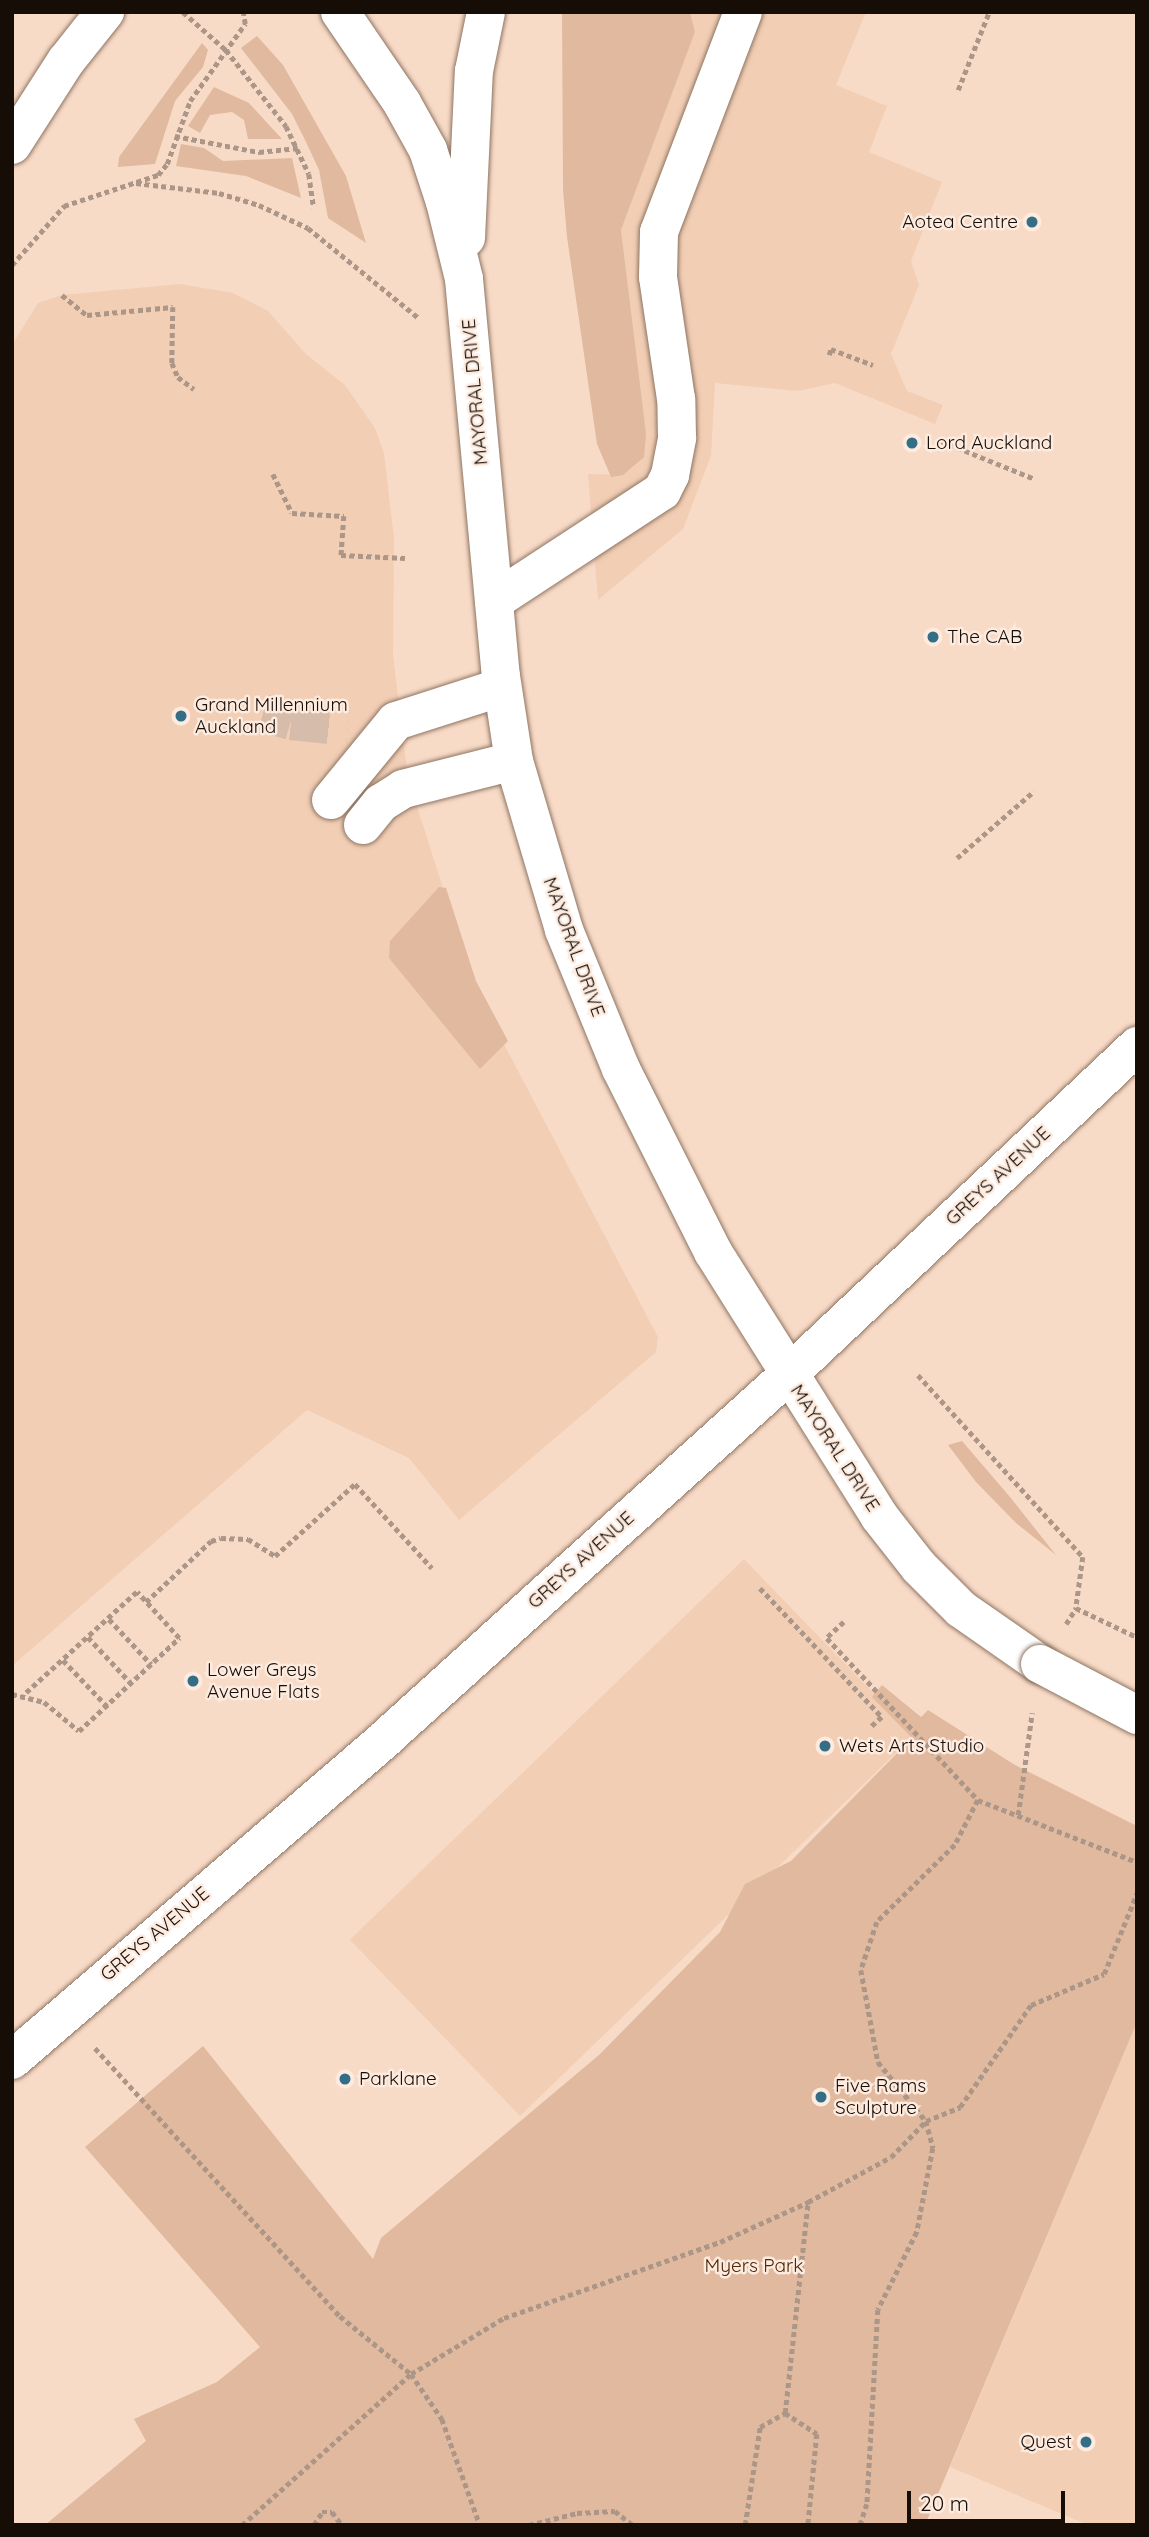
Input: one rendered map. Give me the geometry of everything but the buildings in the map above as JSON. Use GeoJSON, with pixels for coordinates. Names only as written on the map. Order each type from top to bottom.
{"type":"FeatureCollection","features":[{"type":"Feature","properties":{"kind":"main road"},"geometry":{"type":"LineString","coordinates":[[12,145],[66,61],[105,12]]}},
{"type":"Feature","properties":{"kind":"main road","name":"MAYORAL DRIVE"},"geometry":{"type":"LineString","coordinates":[[340,12],[379,64],[428,150],[464,279],[502,687],[514,761],[564,930],[621,1069],[713,1252],[879,1516],[919,1567],[961,1609],[1040,1664],[1137,1715]]}},
{"type":"Feature","properties":{"kind":"main road"},"geometry":{"type":"LineString","coordinates":[[464,279],[474,71],[486,12]]}},
{"type":"Feature","properties":{"kind":"main road"},"geometry":{"type":"LineString","coordinates":[[494,601],[662,491],[670,475],[677,438],[676,399],[658,277],[659,232],[743,12]]}},
{"type":"Feature","properties":{"kind":"main road"},"geometry":{"type":"LineString","coordinates":[[348,727],[396,721],[502,687]]}},
{"type":"Feature","properties":{"kind":"main road"},"geometry":{"type":"LineString","coordinates":[[331,800],[396,721]]}},
{"type":"Feature","properties":{"kind":"main road"},"geometry":{"type":"LineString","coordinates":[[363,825],[382,803],[403,789],[514,761]]}},
{"type":"Feature","properties":{"kind":"main road","name":"GREYS AVENUE"},"geometry":{"type":"LineString","coordinates":[[12,2060],[387,1737],[788,1375],[1137,1046]]}},
{"type":"Feature","properties":{"kind":"path"},"geometry":{"type":"LineString","coordinates":[[183,12],[226,50],[298,148],[315,195],[314,208]]}},
{"type":"Feature","properties":{"kind":"path"},"geometry":{"type":"LineString","coordinates":[[12,265],[64,206],[158,175],[167,164],[190,101],[245,24],[243,12]]}},
{"type":"Feature","properties":{"kind":"path"},"geometry":{"type":"LineString","coordinates":[[958,90],[989,12]]}},
{"type":"Feature","properties":{"kind":"path"},"geometry":{"type":"LineString","coordinates":[[175,136],[259,152],[298,148]]}},
{"type":"Feature","properties":{"kind":"path"},"geometry":{"type":"LineString","coordinates":[[136,183],[219,193],[259,205],[308,228],[473,366]]}},
{"type":"Feature","properties":{"kind":"path"},"geometry":{"type":"LineString","coordinates":[[62,295],[87,315],[173,307],[172,363],[178,377],[194,389]]}},
{"type":"Feature","properties":{"kind":"path"},"geometry":{"type":"LineString","coordinates":[[829,355],[831,349],[873,365]]}},
{"type":"Feature","properties":{"kind":"path"},"geometry":{"type":"LineString","coordinates":[[941,441],[1035,479]]}},
{"type":"Feature","properties":{"kind":"path"},"geometry":{"type":"LineString","coordinates":[[273,474],[292,513],[344,516],[341,555],[405,558]]}},
{"type":"Feature","properties":{"kind":"path"},"geometry":{"type":"LineString","coordinates":[[957,858],[1034,791]]}},
{"type":"Feature","properties":{"kind":"path"},"geometry":{"type":"LineString","coordinates":[[918,1375],[1083,1558],[1076,1608]]}},
{"type":"Feature","properties":{"kind":"path"},"geometry":{"type":"LineString","coordinates":[[146,1602],[211,1541],[221,1538],[248,1539],[275,1556],[355,1484],[432,1568]]}},
{"type":"Feature","properties":{"kind":"path"},"geometry":{"type":"LineString","coordinates":[[760,1588],[882,1717],[871,1727]]}},
{"type":"Feature","properties":{"kind":"path"},"geometry":{"type":"LineString","coordinates":[[12,1694],[24,1695],[54,1708],[79,1731],[179,1638],[137,1591],[24,1695]]}},
{"type":"Feature","properties":{"kind":"path"},"geometry":{"type":"LineString","coordinates":[[108,1619],[151,1664]]}},
{"type":"Feature","properties":{"kind":"path"},"geometry":{"type":"LineString","coordinates":[[844,1622],[827,1638],[978,1800],[1137,1862]]}},
{"type":"Feature","properties":{"kind":"path"},"geometry":{"type":"LineString","coordinates":[[88,1637],[130,1683]]}},
{"type":"Feature","properties":{"kind":"path"},"geometry":{"type":"LineString","coordinates":[[63,1660],[107,1706]]}},
{"type":"Feature","properties":{"kind":"path"},"geometry":{"type":"LineString","coordinates":[[1018,1815],[1033,1706]]}},
{"type":"Feature","properties":{"kind":"path"},"geometry":{"type":"LineString","coordinates":[[860,2525],[867,2504],[878,2310],[917,2232],[933,2148],[926,2121],[878,2062],[861,1970],[877,1922],[955,1845],[978,1800]]}},
{"type":"Feature","properties":{"kind":"path"},"geometry":{"type":"LineString","coordinates":[[242,2525],[411,2374],[504,2318],[720,2242],[808,2202],[891,2157],[926,2121],[960,2106],[1031,2005],[1104,1974],[1137,1893]]}},
{"type":"Feature","properties":{"kind":"path"},"geometry":{"type":"LineString","coordinates":[[122,2079],[340,2316],[411,2374],[442,2419],[480,2525]]}},
{"type":"Feature","properties":{"kind":"path"},"geometry":{"type":"LineString","coordinates":[[785,2413],[808,2202]]}},
{"type":"Feature","properties":{"kind":"path"},"geometry":{"type":"LineString","coordinates":[[745,2525],[760,2427],[785,2413]]}},
{"type":"Feature","properties":{"kind":"path"},"geometry":{"type":"LineString","coordinates":[[785,2413],[817,2434],[808,2525]]}},
{"type":"Feature","properties":{"kind":"path"},"geometry":{"type":"LineString","coordinates":[[529,2525],[577,2513],[615,2511],[633,2525]]}},
{"type":"Feature","properties":{"kind":"path"},"geometry":{"type":"LineString","coordinates":[[314,2525],[322,2512],[332,2512],[342,2525]]}},
{"type":"Feature","properties":{"kind":"shaded area"},"geometry":{"type":"Polygon","coordinates":[[[690,12],[866,12],[836,85],[887,106],[869,152],[942,182],[911,261],[919,285],[891,354],[907,391],[943,405],[935,424],[835,383],[798,391],[715,383],[711,456],[683,529],[598,600],[588,474],[623,475],[640,394],[621,230],[695,32],[690,12]]]}},
{"type":"Feature","properties":{"kind":"shaded area"},"geometry":{"type":"Polygon","coordinates":[[[180,284],[233,293],[268,311],[306,354],[345,385],[375,428],[384,453],[394,538],[393,655],[408,778],[475,989],[658,1337],[656,1352],[459,1520],[409,1458],[307,1410],[12,1666],[12,345],[38,303],[62,295],[180,284]]]}},
{"type":"Feature","properties":{"kind":"shaded area"},"geometry":{"type":"Polygon","coordinates":[[[744,1559],[914,1735],[520,2116],[350,1940],[744,1559]]]}},
{"type":"Feature","properties":{"kind":"shaded area"},"geometry":{"type":"Polygon","coordinates":[[[1137,2022],[1137,2525],[1088,2525],[950,2467],[1137,2022]]]}},
{"type":"Feature","properties":{"kind":"green space"},"geometry":{"type":"Polygon","coordinates":[[[562,12],[690,12],[695,32],[621,230],[646,434],[644,457],[623,475],[611,477],[597,444],[567,237],[563,190],[562,12]]]}},
{"type":"Feature","properties":{"kind":"green space"},"geometry":{"type":"Polygon","coordinates":[[[257,36],[283,65],[346,176],[366,243],[328,218],[319,170],[292,114],[241,48],[257,36]]]}},
{"type":"Feature","properties":{"kind":"green space"},"geometry":{"type":"Polygon","coordinates":[[[202,43],[208,50],[203,67],[175,101],[155,164],[118,167],[119,157],[202,43]]]}},
{"type":"Feature","properties":{"kind":"green space"},"geometry":{"type":"Polygon","coordinates":[[[214,87],[249,103],[282,139],[248,139],[244,120],[232,112],[210,115],[200,133],[188,126],[214,87]]]}},
{"type":"Feature","properties":{"kind":"green space"},"geometry":{"type":"Polygon","coordinates":[[[181,144],[204,148],[223,161],[292,158],[301,198],[246,176],[176,166],[181,144]]]}},
{"type":"Feature","properties":{"kind":"green space"},"geometry":{"type":"Polygon","coordinates":[[[439,887],[446,888],[476,981],[508,1041],[480,1069],[389,958],[390,941],[439,887]]]}},
{"type":"Feature","properties":{"kind":"green space"},"geometry":{"type":"Polygon","coordinates":[[[962,1441],[1056,1555],[1016,1523],[976,1482],[948,1445],[962,1441]]]}},
{"type":"Feature","properties":{"kind":"green space","name":"Myers Park"},"geometry":{"type":"Polygon","coordinates":[[[882,1685],[921,1717],[928,1710],[1015,1765],[1137,1826],[1137,2022],[925,2525],[45,2525],[146,2441],[134,2419],[217,2382],[260,2347],[85,2147],[203,2046],[373,2259],[381,2238],[599,2055],[720,1932],[745,1884],[791,1861],[912,1738],[872,1697],[882,1685]]]}},
{"type":"Feature","properties":{"kind":"tunnel"},"geometry":{"type":"LineString","coordinates":[[263,713],[291,721],[348,727]]}},
{"type":"Feature","properties":{"kind":"place","name":"Aotea Centre"},"geometry":{"type":"Point","coordinates":[1032,222]}},
{"type":"Feature","properties":{"kind":"place","name":"Lord Auckland"},"geometry":{"type":"Point","coordinates":[912,443]}},
{"type":"Feature","properties":{"kind":"place","name":"The CAB"},"geometry":{"type":"Point","coordinates":[933,637]}},
{"type":"Feature","properties":{"kind":"place","name":"Grand Millennium Auckland"},"geometry":{"type":"Point","coordinates":[181,716]}},
{"type":"Feature","properties":{"kind":"place","name":"Lower Greys Avenue Flats"},"geometry":{"type":"Point","coordinates":[193,1681]}},
{"type":"Feature","properties":{"kind":"place","name":"Wets Arts Studio"},"geometry":{"type":"Point","coordinates":[825,1746]}},
{"type":"Feature","properties":{"kind":"place","name":"Parklane"},"geometry":{"type":"Point","coordinates":[345,2079]}},
{"type":"Feature","properties":{"kind":"place","name":"Five Rams Sculpture"},"geometry":{"type":"Point","coordinates":[821,2097]}},
{"type":"Feature","properties":{"kind":"place","name":"Quest"},"geometry":{"type":"Point","coordinates":[1086,2442]}}]}
